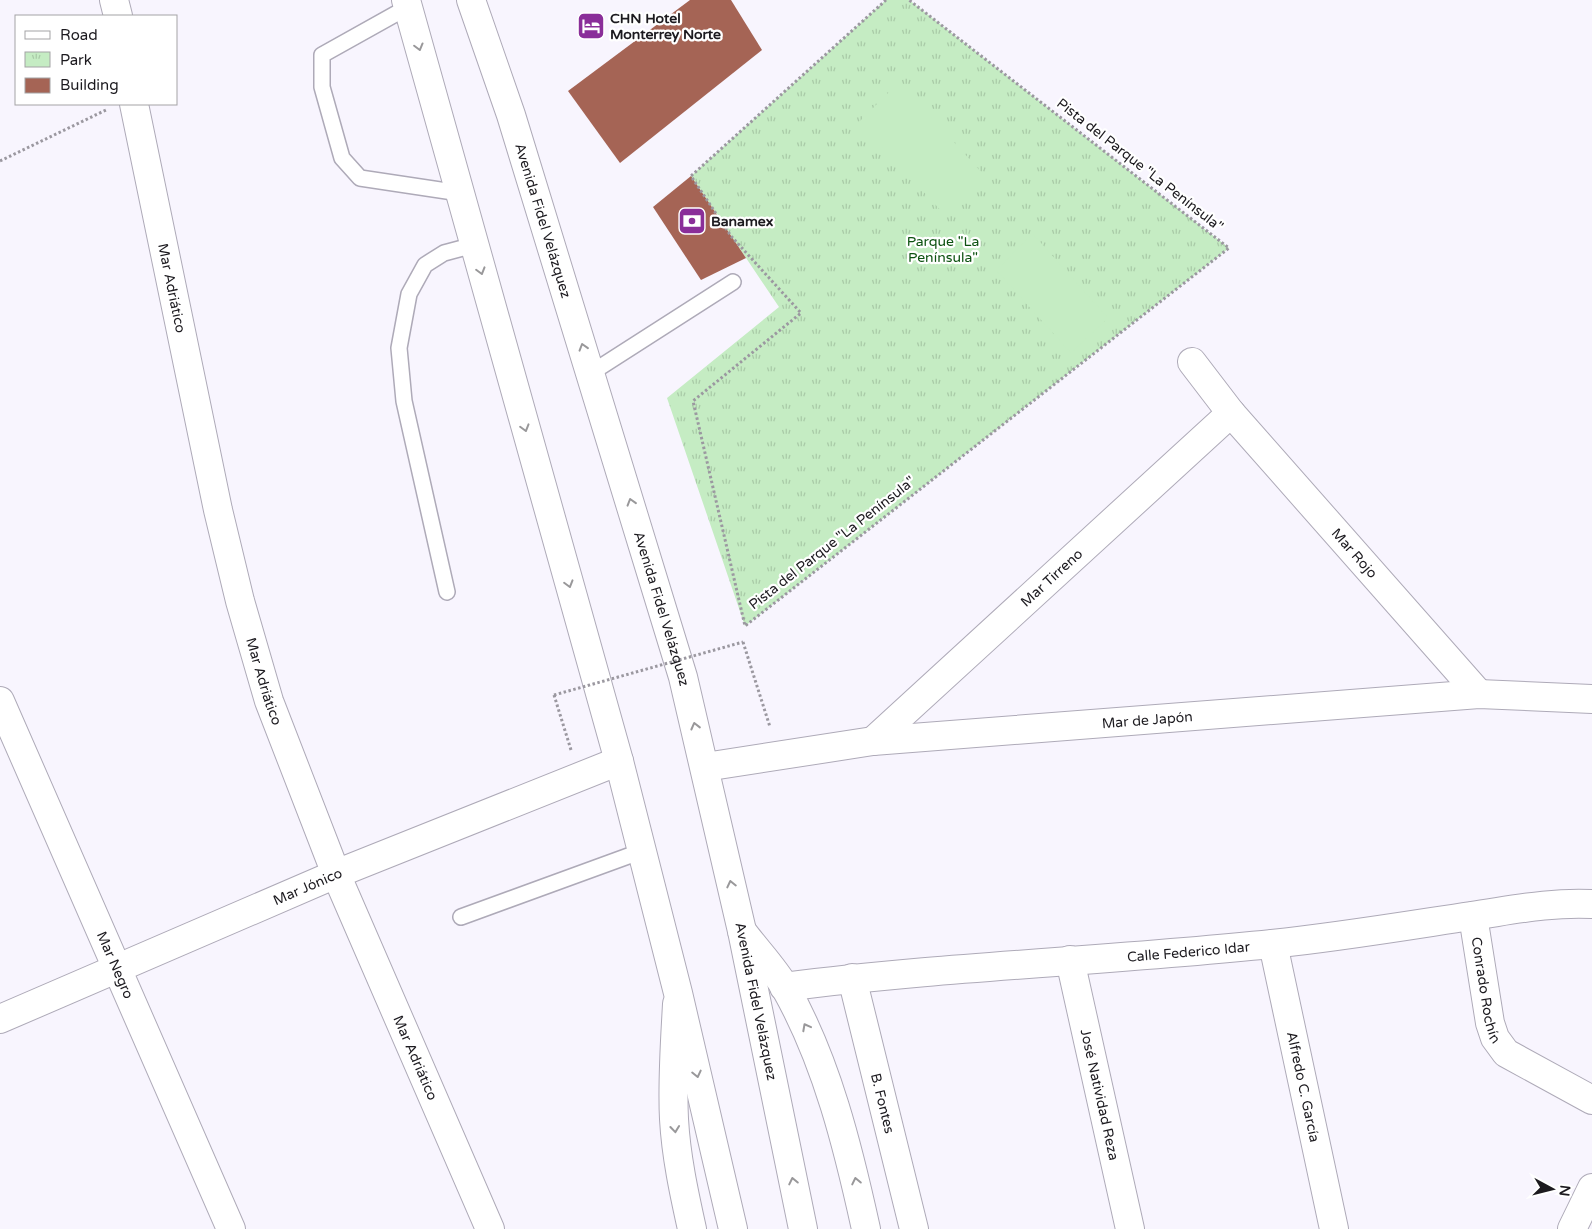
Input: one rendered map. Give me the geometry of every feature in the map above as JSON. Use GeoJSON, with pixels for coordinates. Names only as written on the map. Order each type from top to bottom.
{"type":"FeatureCollection","features":[{"type":"Feature","properties":{"kind":"main road"},"geometry":{"type":"LineString","coordinates":[[114,0],[118,15]]}},
{"type":"Feature","properties":{"kind":"main road","name":"Avenida Fidel Velázquez"},"geometry":{"type":"LineString","coordinates":[[471,0],[512,115],[683,677],[742,932],[803,1229]]}},
{"type":"Feature","properties":{"kind":"main road"},"geometry":{"type":"LineString","coordinates":[[407,4],[619,761],[678,993],[733,1229]]}},
{"type":"Feature","properties":{"kind":"main road","name":"Mar Adriático"},"geometry":{"type":"LineString","coordinates":[[123,106],[240,601],[269,701],[336,874],[490,1229]]}},
{"type":"Feature","properties":{"kind":"main road","name":"Mar Rojo"},"geometry":{"type":"LineString","coordinates":[[1192,362],[1231,413],[1479,694]]}},
{"type":"Feature","properties":{"kind":"main road","name":"Mar Tirreno"},"geometry":{"type":"LineString","coordinates":[[873,740],[1231,413]]}},
{"type":"Feature","properties":{"kind":"main road","name":"Mar de Japón"},"geometry":{"type":"LineString","coordinates":[[705,767],[873,740],[1479,694],[1592,700]]}},
{"type":"Feature","properties":{"kind":"main road","name":"Mar Negro"},"geometry":{"type":"LineString","coordinates":[[0,700],[230,1229]]}},
{"type":"Feature","properties":{"kind":"main road","name":"Mar Jónico"},"geometry":{"type":"LineString","coordinates":[[0,1019],[336,874],[619,761]]}},
{"type":"Feature","properties":{"kind":"main road","name":"Calle Federico Idar"},"geometry":{"type":"LineString","coordinates":[[784,986],[852,978],[1273,944],[1473,916],[1520,907],[1567,903],[1592,904]]}},
{"type":"Feature","properties":{"kind":"main road","name":"Conrado Rochín"},"geometry":{"type":"LineString","coordinates":[[1473,916],[1490,1023],[1499,1045],[1506,1053],[1592,1100]]}},
{"type":"Feature","properties":{"kind":"main road"},"geometry":{"type":"LineString","coordinates":[[742,932],[784,986],[813,1043],[852,1166],[866,1229]]}},
{"type":"Feature","properties":{"kind":"main road","name":"Alfredo C. García"},"geometry":{"type":"LineString","coordinates":[[1273,944],[1334,1229]]}},
{"type":"Feature","properties":{"kind":"main road","name":"José Natividad Reza"},"geometry":{"type":"LineString","coordinates":[[1070,960],[1130,1229]]}},
{"type":"Feature","properties":{"kind":"main road","name":"B. Fontes"},"geometry":{"type":"LineString","coordinates":[[852,978],[914,1229]]}},
{"type":"Feature","properties":{"kind":"main road"},"geometry":{"type":"LineString","coordinates":[[678,993],[674,1121],[680,1174],[692,1229]]}},
{"type":"Feature","properties":{"kind":"main road"},"geometry":{"type":"LineString","coordinates":[[1572,1229],[1592,1188]]}},
{"type":"Feature","properties":{"kind":"lane"},"geometry":{"type":"LineString","coordinates":[[407,4],[322,55],[322,87],[342,158],[360,178],[460,193]]}},
{"type":"Feature","properties":{"kind":"lane"},"geometry":{"type":"LineString","coordinates":[[447,592],[404,401],[399,348],[409,294],[420,272],[431,260],[474,245]]}},
{"type":"Feature","properties":{"kind":"lane"},"geometry":{"type":"LineString","coordinates":[[592,373],[733,282]]}},
{"type":"Feature","properties":{"kind":"lane"},"geometry":{"type":"LineString","coordinates":[[461,917],[642,851]]}},
{"type":"Feature","properties":{"kind":"path","name":"Pista del Parque \"La Península\""},"geometry":{"type":"LineString","coordinates":[[886,0],[691,176],[731,236],[801,313],[693,402],[745,626],[1229,248],[909,0]]}},
{"type":"Feature","properties":{"kind":"path"},"geometry":{"type":"LineString","coordinates":[[0,161],[123,106]]}},
{"type":"Feature","properties":{"kind":"path"},"geometry":{"type":"LineString","coordinates":[[574,758],[554,695],[742,642],[779,754]]}},
{"type":"Feature","properties":{"kind":"green space","name":"Parque \"La Península\""},"geometry":{"type":"Polygon","coordinates":[[[886,0],[909,0],[1229,248],[745,626],[667,398],[779,307],[691,176],[886,0]]]}},
{"type":"Feature","properties":{"kind":"green space"},"geometry":{"type":"Polygon","coordinates":[[[899,82],[984,175],[944,214],[859,122],[899,82]]]}},
{"type":"Feature","properties":{"kind":"green space"},"geometry":{"type":"Polygon","coordinates":[[[1033,234],[1108,318],[1071,353],[996,270],[1033,234]]]}},
{"type":"Feature","properties":{"kind":"building"},"geometry":{"type":"Polygon","coordinates":[[[690,0],[731,0],[762,50],[620,163],[568,91],[690,0]]]}},
{"type":"Feature","properties":{"kind":"building","name":"Banamex"},"geometry":{"type":"Polygon","coordinates":[[[691,176],[746,258],[701,280],[653,207],[691,176]]]}},
{"type":"Feature","properties":{"kind":"place","name":"CHN Hotel Monterrey Norte"},"geometry":{"type":"Point","coordinates":[591,26]}},
{"type":"Feature","properties":{"kind":"place","name":"Banamex"},"geometry":{"type":"Point","coordinates":[692,221]}}]}
